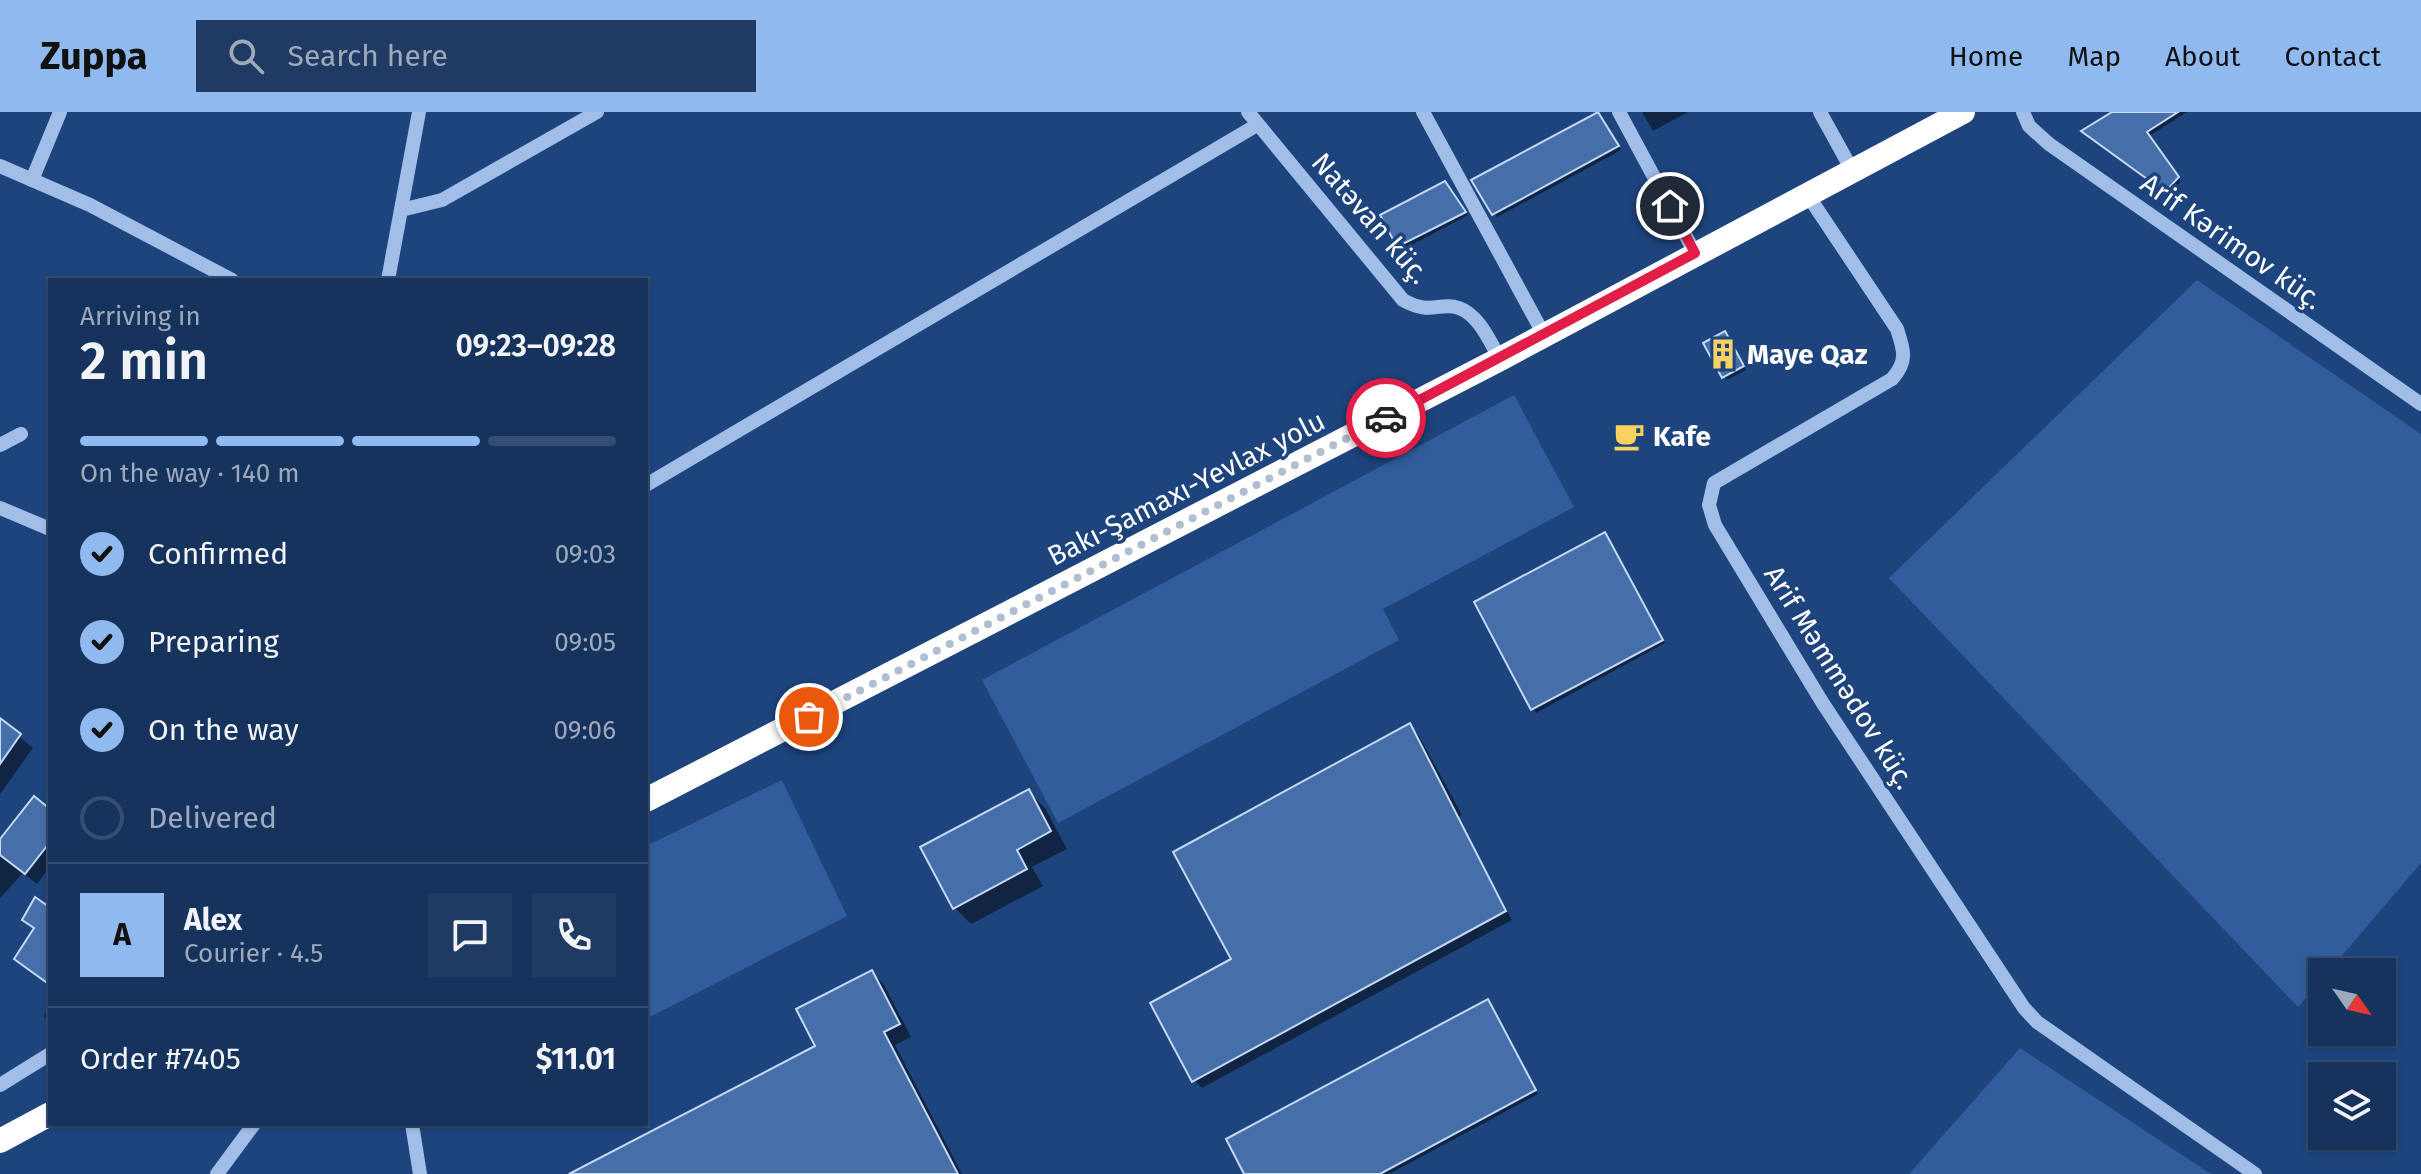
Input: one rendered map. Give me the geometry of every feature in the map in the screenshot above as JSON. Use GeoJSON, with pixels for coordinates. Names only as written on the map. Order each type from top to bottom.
{"type":"FeatureCollection","features":[{"type":"Feature","properties":{"kind":"highway","name":"Bakı-Şamaxı-Yevlax yolu"},"geometry":{"type":"LineString","coordinates":[[648,799],[1500,359],[1963,112]]}},
{"type":"Feature","properties":{"kind":"highway"},"geometry":{"type":"LineString","coordinates":[[1,1139],[48,1115]]}},
{"type":"Feature","properties":{"kind":"street"},"geometry":{"type":"LineString","coordinates":[[32,180],[60,112]]}},
{"type":"Feature","properties":{"kind":"street"},"geometry":{"type":"LineString","coordinates":[[388,278],[419,112]]}},
{"type":"Feature","properties":{"kind":"street"},"geometry":{"type":"LineString","coordinates":[[401,210],[442,200],[597,112]]}},
{"type":"Feature","properties":{"kind":"street","name":"Natəvan küç."},"geometry":{"type":"LineString","coordinates":[[1248,112],[1403,300],[1419,309],[1458,307],[1476,320],[1500,359]]}},
{"type":"Feature","properties":{"kind":"street"},"geometry":{"type":"LineString","coordinates":[[1423,112],[1544,335]]}},
{"type":"Feature","properties":{"kind":"street"},"geometry":{"type":"LineString","coordinates":[[1619,112],[1695,253]]}},
{"type":"Feature","properties":{"kind":"street"},"geometry":{"type":"LineString","coordinates":[[1820,112],[1852,170]]}},
{"type":"Feature","properties":{"kind":"street","name":"Arif Kərimov küç."},"geometry":{"type":"LineString","coordinates":[[2023,112],[2029,126],[2049,144],[2421,404]]}},
{"type":"Feature","properties":{"kind":"street"},"geometry":{"type":"LineString","coordinates":[[648,484],[1257,125]]}},
{"type":"Feature","properties":{"kind":"street"},"geometry":{"type":"LineString","coordinates":[[0,166],[90,205],[228,278]]}},
{"type":"Feature","properties":{"kind":"street","name":"Arif Məmmədov küç."},"geometry":{"type":"LineString","coordinates":[[1807,194],[1897,329],[1904,352],[1903,367],[1892,379],[1714,483],[1709,505],[1715,525],[1822,702],[2024,1008],[2037,1022],[2255,1174]]}},
{"type":"Feature","properties":{"kind":"street"},"geometry":{"type":"LineString","coordinates":[[0,445],[21,434]]}},
{"type":"Feature","properties":{"kind":"street"},"geometry":{"type":"LineString","coordinates":[[0,508],[48,528]]}},
{"type":"Feature","properties":{"kind":"street"},"geometry":{"type":"LineString","coordinates":[[0,1085],[48,1055]]}},
{"type":"Feature","properties":{"kind":"street"},"geometry":{"type":"LineString","coordinates":[[217,1174],[253,1126]]}},
{"type":"Feature","properties":{"kind":"street"},"geometry":{"type":"LineString","coordinates":[[412,1126],[420,1174]]}},
{"type":"Feature","properties":{"kind":"shaded area"},"geometry":{"type":"Polygon","coordinates":[[[2197,280],[2421,434],[2421,863],[2340,958],[2308,958],[2308,995],[2298,1007],[1889,578],[2197,280]]]}},
{"type":"Feature","properties":{"kind":"shaded area"},"geometry":{"type":"Polygon","coordinates":[[[1514,395],[1574,507],[1383,609],[1399,640],[1058,823],[982,680],[1514,395]]]}},
{"type":"Feature","properties":{"kind":"shaded area"},"geometry":{"type":"Polygon","coordinates":[[[782,780],[847,916],[648,1018],[648,845],[782,780]]]}},
{"type":"Feature","properties":{"kind":"shaded area"},"geometry":{"type":"Polygon","coordinates":[[[2020,1048],[2211,1174],[1909,1174],[2020,1048]]]}},
{"type":"Feature","properties":{"kind":"building"},"geometry":{"type":"Polygon","coordinates":[[[1598,112],[1619,146],[1492,215],[1471,180],[1598,112]]]}},
{"type":"Feature","properties":{"kind":"building"},"geometry":{"type":"Polygon","coordinates":[[[2112,112],[2178,112],[2147,132],[2179,177],[2165,192],[2081,131],[2112,112]]]}},
{"type":"Feature","properties":{"kind":"building"},"geometry":{"type":"Polygon","coordinates":[[[1445,181],[1466,212],[1397,247],[1380,215],[1445,181]]]}},
{"type":"Feature","properties":{"kind":"building","name":"Maye Qaz"},"geometry":{"type":"Polygon","coordinates":[[[1725,331],[1744,366],[1722,378],[1703,343],[1725,331]]]}},
{"type":"Feature","properties":{"kind":"building"},"geometry":{"type":"Polygon","coordinates":[[[1605,532],[1663,640],[1531,710],[1474,602],[1605,532]]]}},
{"type":"Feature","properties":{"kind":"building"},"geometry":{"type":"Polygon","coordinates":[[[0,718],[21,734],[0,764],[0,718]]]}},
{"type":"Feature","properties":{"kind":"building"},"geometry":{"type":"Polygon","coordinates":[[[1410,723],[1506,911],[1192,1082],[1150,1003],[1231,959],[1173,852],[1410,723]]]}},
{"type":"Feature","properties":{"kind":"building"},"geometry":{"type":"Polygon","coordinates":[[[1029,789],[1051,831],[1017,850],[1027,869],[953,909],[920,847],[1029,789]]]}},
{"type":"Feature","properties":{"kind":"building"},"geometry":{"type":"Polygon","coordinates":[[[34,796],[48,807],[48,845],[25,874],[0,855],[0,839],[34,796]]]}},
{"type":"Feature","properties":{"kind":"building"},"geometry":{"type":"Polygon","coordinates":[[[35,897],[48,906],[48,984],[14,959],[34,928],[22,920],[35,897]]]}},
{"type":"Feature","properties":{"kind":"building"},"geometry":{"type":"Polygon","coordinates":[[[872,970],[900,1024],[884,1032],[958,1174],[569,1174],[815,1046],[796,1009],[872,970]]]}},
{"type":"Feature","properties":{"kind":"building"},"geometry":{"type":"Polygon","coordinates":[[[1488,999],[1536,1090],[1380,1174],[1244,1174],[1226,1139],[1488,999]]]}},
{"type":"Feature","properties":{"kind":"way so far"},"geometry":{"type":"LineString","coordinates":[[809,717],[1386,418]]}},
{"type":"Feature","properties":{"kind":"place","name":"Maye Qaz"},"geometry":{"type":"Point","coordinates":[1723,354]}},
{"type":"Feature","properties":{"kind":"place","name":"Kafe"},"geometry":{"type":"Point","coordinates":[1629,436]}},
{"type":"Feature","properties":{"kind":"route"},"geometry":{"type":"LineString","coordinates":[[1386,418],[1695,253],[1670,206]]}}]}
